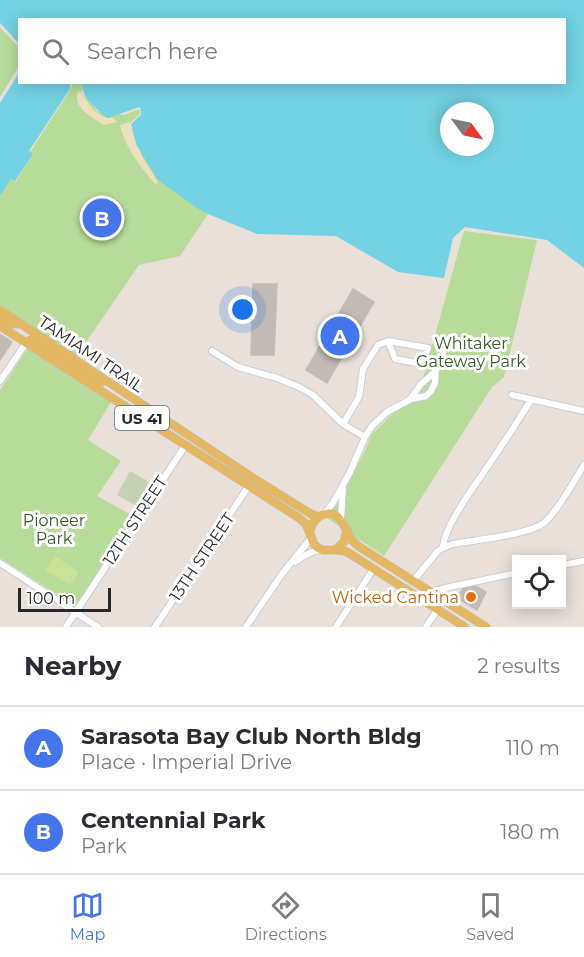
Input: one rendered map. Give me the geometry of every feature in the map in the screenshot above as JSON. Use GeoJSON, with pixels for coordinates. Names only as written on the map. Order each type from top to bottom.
{"type":"FeatureCollection","features":[{"type":"Feature","properties":{"kind":"main road","name":"TAMIAMI TRAIL"},"geometry":{"type":"LineString","coordinates":[[0,310],[311,514],[321,516],[330,514],[341,519]]}},
{"type":"Feature","properties":{"kind":"main road"},"geometry":{"type":"LineString","coordinates":[[0,318],[12,324],[21,324]]}},
{"type":"Feature","properties":{"kind":"main road","name":"TAMIAMI TRAIL"},"geometry":{"type":"LineString","coordinates":[[0,326],[299,518],[306,524],[318,548],[323,550]]}},
{"type":"Feature","properties":{"kind":"main road"},"geometry":{"type":"LineString","coordinates":[[26,343],[31,339],[93,379],[112,385]]}},
{"type":"Feature","properties":{"kind":"main road"},"geometry":{"type":"LineString","coordinates":[[310,535],[314,521],[321,516]]}},
{"type":"Feature","properties":{"kind":"main road"},"geometry":{"type":"LineString","coordinates":[[341,519],[358,546],[486,627]]}},
{"type":"Feature","properties":{"kind":"main road"},"geometry":{"type":"LineString","coordinates":[[335,550],[344,542],[346,530]]}},
{"type":"Feature","properties":{"kind":"main road"},"geometry":{"type":"LineString","coordinates":[[323,550],[345,551],[465,627]]}},
{"type":"Feature","properties":{"kind":"main road"},"geometry":{"type":"LineString","coordinates":[[374,568],[382,568],[403,582],[413,581]]}},
{"type":"Feature","properties":{"kind":"main road"},"geometry":{"type":"LineString","coordinates":[[447,615],[474,627]]}},
{"type":"Feature","properties":{"kind":"street"},"geometry":{"type":"LineString","coordinates":[[321,516],[333,503],[364,437],[372,426],[382,416],[411,399],[428,394],[435,383],[436,370],[451,337]]}},
{"type":"Feature","properties":{"kind":"street"},"geometry":{"type":"LineString","coordinates":[[343,424],[359,397],[363,369],[378,345],[388,341],[428,348],[422,364],[395,359],[388,341]]}},
{"type":"Feature","properties":{"kind":"street"},"geometry":{"type":"LineString","coordinates":[[0,381],[26,343]]}},
{"type":"Feature","properties":{"kind":"street"},"geometry":{"type":"LineString","coordinates":[[212,351],[238,367],[299,387],[313,395],[343,424],[364,437]]}},
{"type":"Feature","properties":{"kind":"street"},"geometry":{"type":"LineString","coordinates":[[411,399],[421,384],[436,370]]}},
{"type":"Feature","properties":{"kind":"street"},"geometry":{"type":"LineString","coordinates":[[512,395],[584,411]]}},
{"type":"Feature","properties":{"kind":"street"},"geometry":{"type":"LineString","coordinates":[[443,548],[447,531],[459,510],[531,400]]}},
{"type":"Feature","properties":{"kind":"street","name":"12TH STREET"},"geometry":{"type":"LineString","coordinates":[[66,627],[185,446]]}},
{"type":"Feature","properties":{"kind":"street"},"geometry":{"type":"LineString","coordinates":[[413,581],[443,548],[453,544],[528,530],[540,525],[553,513],[584,465]]}},
{"type":"Feature","properties":{"kind":"street"},"geometry":{"type":"LineString","coordinates":[[341,519],[343,484]]}},
{"type":"Feature","properties":{"kind":"street","name":"13TH STREET"},"geometry":{"type":"LineString","coordinates":[[155,627],[248,486]]}},
{"type":"Feature","properties":{"kind":"street"},"geometry":{"type":"LineString","coordinates":[[246,627],[310,535]]}},
{"type":"Feature","properties":{"kind":"street"},"geometry":{"type":"LineString","coordinates":[[287,568],[306,554],[323,550]]}},
{"type":"Feature","properties":{"kind":"street"},"geometry":{"type":"LineString","coordinates":[[566,564],[584,561]]}},
{"type":"Feature","properties":{"kind":"street"},"geometry":{"type":"LineString","coordinates":[[0,563],[98,627]]}},
{"type":"Feature","properties":{"kind":"street"},"geometry":{"type":"LineString","coordinates":[[336,627],[374,568]]}},
{"type":"Feature","properties":{"kind":"street"},"geometry":{"type":"LineString","coordinates":[[432,592],[512,574]]}},
{"type":"Feature","properties":{"kind":"street"},"geometry":{"type":"LineString","coordinates":[[426,627],[438,609]]}},
{"type":"Feature","properties":{"kind":"green space"},"geometry":{"type":"Polygon","coordinates":[[[0,27],[18,47],[18,68],[0,97],[0,27]]]}},
{"type":"Feature","properties":{"kind":"green space"},"geometry":{"type":"Polygon","coordinates":[[[72,84],[83,84],[82,92],[97,111],[124,115],[139,109],[140,114],[130,123],[130,129],[164,183],[208,214],[180,256],[139,265],[75,358],[0,307],[0,196],[11,178],[16,181],[33,154],[30,152],[71,89],[72,84]]]}},
{"type":"Feature","properties":{"kind":"green space","name":"Whitaker Gateway Park"},"geometry":{"type":"Polygon","coordinates":[[[464,231],[537,240],[504,377],[492,387],[384,556],[327,518],[364,453],[371,435],[421,386],[464,231]]]}},
{"type":"Feature","properties":{"kind":"green space","name":"Pioneer Park"},"geometry":{"type":"Polygon","coordinates":[[[28,348],[111,402],[88,440],[121,461],[97,496],[135,517],[75,606],[0,558],[0,390],[28,348]]]}},
{"type":"Feature","properties":{"kind":"green space"},"geometry":{"type":"Polygon","coordinates":[[[130,471],[149,482],[135,505],[117,495],[130,471]]]}},
{"type":"Feature","properties":{"kind":"green space"},"geometry":{"type":"Polygon","coordinates":[[[55,556],[79,572],[70,585],[45,570],[55,556]]]}},
{"type":"Feature","properties":{"kind":"sand"},"geometry":{"type":"Polygon","coordinates":[[[78,91],[82,92],[87,102],[98,114],[113,118],[117,122],[104,125],[89,115],[80,107],[78,91]]]}},
{"type":"Feature","properties":{"kind":"sand"},"geometry":{"type":"Polygon","coordinates":[[[129,122],[141,155],[158,182],[156,185],[125,141],[120,125],[129,122]]]}},
{"type":"Feature","properties":{"kind":"water"},"geometry":{"type":"Polygon","coordinates":[[[0,0],[584,0],[584,268],[547,240],[465,227],[453,238],[444,278],[398,272],[336,236],[257,234],[197,208],[157,179],[136,144],[131,124],[141,115],[140,107],[107,118],[87,98],[82,84],[566,84],[566,18],[18,18],[18,42],[0,23],[0,0]]]}},
{"type":"Feature","properties":{"kind":"water"},"geometry":{"type":"Polygon","coordinates":[[[18,75],[18,84],[70,84],[70,89],[29,151],[33,154],[15,181],[11,179],[0,196],[0,103],[18,75]]]}},
{"type":"Feature","properties":{"kind":"building"},"geometry":{"type":"Polygon","coordinates":[[[253,284],[277,284],[274,355],[251,355],[253,284]]]}},
{"type":"Feature","properties":{"kind":"building"},"geometry":{"type":"Polygon","coordinates":[[[353,289],[374,302],[327,383],[306,370],[353,289]]]}},
{"type":"Feature","properties":{"kind":"building"},"geometry":{"type":"Polygon","coordinates":[[[0,334],[12,342],[0,360],[0,334]]]}},
{"type":"Feature","properties":{"kind":"building","name":"Wicked Cantina"},"geometry":{"type":"Polygon","coordinates":[[[470,585],[486,592],[477,610],[457,598],[461,596],[460,593],[465,586],[470,585]]]}},
{"type":"Feature","properties":{"kind":"place","name":"Centennial Park"},"geometry":{"type":"Point","coordinates":[102,218]}},
{"type":"Feature","properties":{"kind":"place","name":"Sarasota Bay Club North Bldg"},"geometry":{"type":"Point","coordinates":[340,336]}},
{"type":"Feature","properties":{"kind":"place","name":"Wicked Cantina"},"geometry":{"type":"Point","coordinates":[471,597]}}]}
